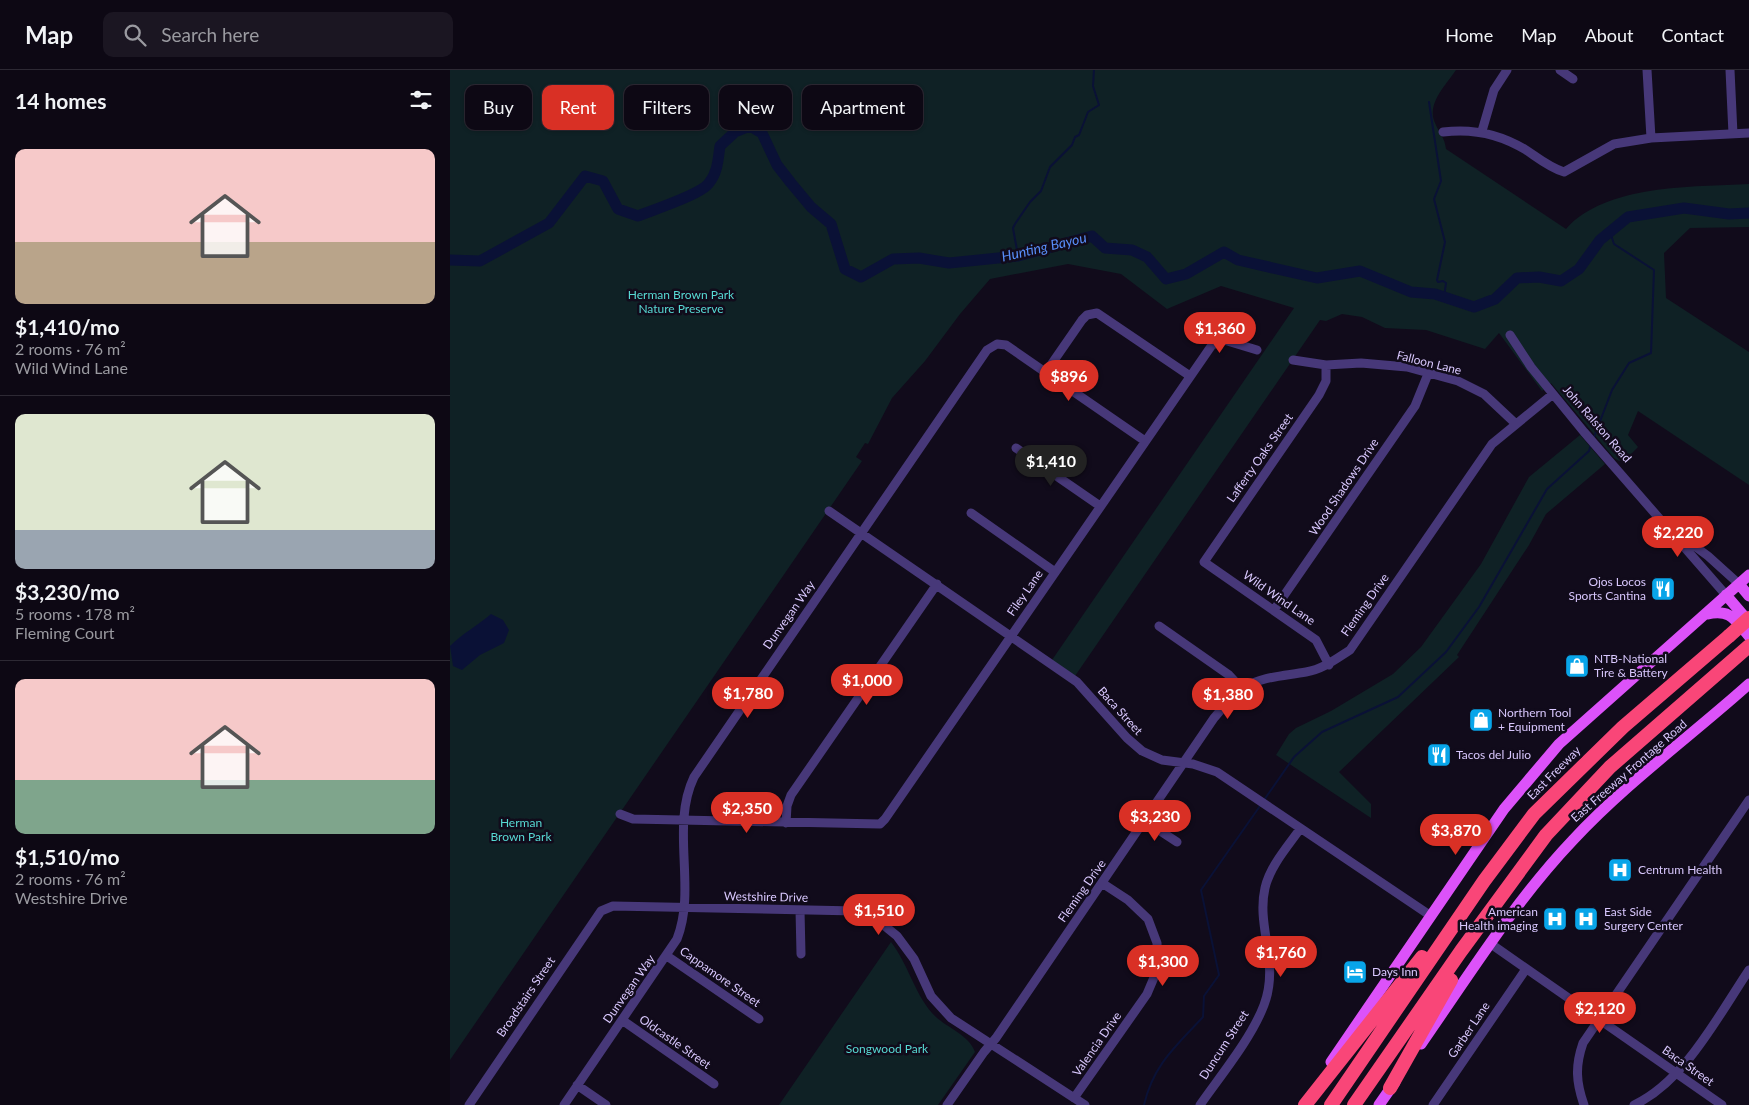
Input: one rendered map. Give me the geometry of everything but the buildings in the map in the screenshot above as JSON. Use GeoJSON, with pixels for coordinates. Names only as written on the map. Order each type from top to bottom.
{"type":"FeatureCollection","features":[{"type":"Feature","properties":{"kind":"highway","name":"East Freeway"},"geometry":{"type":"LineString","coordinates":[[1330,1105],[1484,881],[1534,814],[1623,727],[1749,620]]}},
{"type":"Feature","properties":{"kind":"highway"},"geometry":{"type":"LineString","coordinates":[[1354,1105],[1498,900],[1546,836],[1593,784],[1746,649]]}},
{"type":"Feature","properties":{"kind":"highway"},"geometry":{"type":"LineString","coordinates":[[1304,1105],[1484,881]]}},
{"type":"Feature","properties":{"kind":"highway"},"geometry":{"type":"LineString","coordinates":[[1390,1088],[1498,900]]}},
{"type":"Feature","properties":{"kind":"main road"},"geometry":{"type":"LineString","coordinates":[[1304,1105],[1504,809],[1559,744],[1749,575]]}},
{"type":"Feature","properties":{"kind":"main road","name":"John Ralston Road"},"geometry":{"type":"LineString","coordinates":[[1739,584],[1749,596]]}},
{"type":"Feature","properties":{"kind":"main road"},"geometry":{"type":"LineString","coordinates":[[1726,595],[1749,620]]}},
{"type":"Feature","properties":{"kind":"main road"},"geometry":{"type":"LineString","coordinates":[[1705,614],[1718,611],[1727,613],[1749,636]]}},
{"type":"Feature","properties":{"kind":"main road","name":"East Freeway Frontage Road"},"geometry":{"type":"LineString","coordinates":[[1379,1105],[1491,944],[1546,870],[1606,808],[1749,684]]}},
{"type":"Feature","properties":{"kind":"street"},"geometry":{"type":"LineString","coordinates":[[1482,131],[1494,90],[1507,70]]}},
{"type":"Feature","properties":{"kind":"street"},"geometry":{"type":"LineString","coordinates":[[1560,70],[1573,79]]}},
{"type":"Feature","properties":{"kind":"street"},"geometry":{"type":"LineString","coordinates":[[1647,70],[1651,138]]}},
{"type":"Feature","properties":{"kind":"street"},"geometry":{"type":"LineString","coordinates":[[1730,70],[1733,134]]}},
{"type":"Feature","properties":{"kind":"street"},"geometry":{"type":"LineString","coordinates":[[1444,132],[1482,131],[1517,144],[1555,170],[1564,172],[1614,144],[1651,138],[1749,133]]}},
{"type":"Feature","properties":{"kind":"street"},"geometry":{"type":"LineString","coordinates":[[1145,441],[1046,372],[1082,320],[1092,313],[1098,313],[1190,376]]}},
{"type":"Feature","properties":{"kind":"street","name":"John Ralston Road"},"geometry":{"type":"LineString","coordinates":[[1510,335],[1553,394],[1584,432],[1669,527],[1726,595]]}},
{"type":"Feature","properties":{"kind":"street","name":"Filey Lane"},"geometry":{"type":"LineString","coordinates":[[786,823],[880,824],[886,819],[1100,506],[1190,376],[1216,342],[1224,340],[1257,350]]}},
{"type":"Feature","properties":{"kind":"street","name":"Dunvegan Way"},"geometry":{"type":"LineString","coordinates":[[564,1105],[667,956],[681,929],[686,796],[694,776],[987,350],[997,344],[1006,345],[1046,372]]}},
{"type":"Feature","properties":{"kind":"street","name":"Falloon Lane"},"geometry":{"type":"LineString","coordinates":[[1293,360],[1326,365],[1361,363],[1407,367],[1458,381],[1484,394],[1516,424]]}},
{"type":"Feature","properties":{"kind":"street","name":"Lafferty Oaks Street"},"geometry":{"type":"LineString","coordinates":[[1204,562],[1319,395],[1326,381],[1326,365]]}},
{"type":"Feature","properties":{"kind":"street","name":"Wood Shadows Drive"},"geometry":{"type":"LineString","coordinates":[[1274,610],[1415,406],[1428,374]]}},
{"type":"Feature","properties":{"kind":"street","name":"Fleming Drive"},"geometry":{"type":"LineString","coordinates":[[947,1105],[1145,821],[1214,718],[1242,688],[1267,677],[1307,672],[1329,664],[1350,650],[1492,444],[1553,394]]}},
{"type":"Feature","properties":{"kind":"street"},"geometry":{"type":"LineString","coordinates":[[1016,448],[1100,506]]}},
{"type":"Feature","properties":{"kind":"street","name":"Baca Street"},"geometry":{"type":"LineString","coordinates":[[829,512],[862,532],[1077,682],[1127,738],[1142,751],[1162,760],[1217,772],[1431,916]]}},
{"type":"Feature","properties":{"kind":"street"},"geometry":{"type":"LineString","coordinates":[[971,513],[1056,572]]}},
{"type":"Feature","properties":{"kind":"street","name":"John Ralston Road"},"geometry":{"type":"LineString","coordinates":[[1669,527],[1708,556],[1739,584]]}},
{"type":"Feature","properties":{"kind":"street","name":"Wild Wind Lane"},"geometry":{"type":"LineString","coordinates":[[1204,562],[1316,640],[1329,664]]}},
{"type":"Feature","properties":{"kind":"street"},"geometry":{"type":"LineString","coordinates":[[620,814],[632,820],[786,823],[787,806],[791,795],[937,584]]}},
{"type":"Feature","properties":{"kind":"street"},"geometry":{"type":"LineString","coordinates":[[1159,626],[1229,675],[1242,688]]}},
{"type":"Feature","properties":{"kind":"street"},"geometry":{"type":"LineString","coordinates":[[1584,1105],[1576,1080],[1577,1061],[1583,1043],[1749,800]]}},
{"type":"Feature","properties":{"kind":"street"},"geometry":{"type":"LineString","coordinates":[[1145,821],[1178,842]]}},
{"type":"Feature","properties":{"kind":"street","name":"Duncum Street"},"geometry":{"type":"LineString","coordinates":[[1200,1105],[1252,1029],[1265,1004],[1271,965],[1263,911],[1265,887],[1275,866],[1300,829]]}},
{"type":"Feature","properties":{"kind":"street","name":"Valencia Drive"},"geometry":{"type":"LineString","coordinates":[[1074,1098],[1147,994],[1158,968],[1157,943],[1148,919],[1128,900],[1102,883]]}},
{"type":"Feature","properties":{"kind":"street","name":"Westshire Drive"},"geometry":{"type":"LineString","coordinates":[[608,906],[856,911],[875,918],[897,936],[906,948],[922,981],[939,1008],[990,1044],[1084,1105]]}},
{"type":"Feature","properties":{"kind":"street","name":"Broadstairs Street"},"geometry":{"type":"LineString","coordinates":[[468,1105],[602,910],[608,906]]}},
{"type":"Feature","properties":{"kind":"street"},"geometry":{"type":"LineString","coordinates":[[800,910],[801,954]]}},
{"type":"Feature","properties":{"kind":"street","name":"Baca Street"},"geometry":{"type":"LineString","coordinates":[[1491,944],[1722,1105]]}},
{"type":"Feature","properties":{"kind":"street","name":"Cappamore Street"},"geometry":{"type":"LineString","coordinates":[[667,956],[759,1019]]}},
{"type":"Feature","properties":{"kind":"street","name":"Garber Lane"},"geometry":{"type":"LineString","coordinates":[[1433,1105],[1526,969]]}},
{"type":"Feature","properties":{"kind":"street"},"geometry":{"type":"LineString","coordinates":[[1634,1105],[1657,1092],[1677,1074],[1749,970]]}},
{"type":"Feature","properties":{"kind":"street","name":"Oldcastle Street"},"geometry":{"type":"LineString","coordinates":[[622,1020],[714,1084]]}},
{"type":"Feature","properties":{"kind":"street"},"geometry":{"type":"LineString","coordinates":[[577,1085],[606,1105]]}},
{"type":"Feature","properties":{"kind":"green space","name":"Herman Brown Park Nature Preserve"},"geometry":{"type":"Polygon","coordinates":[[[450,70],[1456,70],[1438,95],[1433,109],[1435,123],[1446,149],[1566,229],[1583,214],[1604,203],[1627,196],[1677,188],[1749,184],[1749,227],[1690,228],[1664,253],[1666,298],[1749,352],[1749,485],[1638,411],[1628,435],[1638,447],[1625,460],[1619,461],[1614,458],[1551,383],[1542,391],[1499,333],[1485,349],[1426,330],[1385,328],[1362,317],[1342,314],[1326,321],[1320,320],[1075,676],[1052,660],[1294,308],[1221,286],[1167,309],[1121,274],[1068,264],[990,279],[960,314],[925,361],[892,398],[868,444],[865,443],[856,457],[862,461],[450,1060],[450,70]]]}},
{"type":"Feature","properties":{"kind":"green space"},"geometry":{"type":"Polygon","coordinates":[[[1580,435],[1605,464],[1546,514],[1529,545],[1457,655],[1459,657],[1339,772],[1371,804],[1371,818],[1276,755],[1289,734],[1296,728],[1331,711],[1393,674],[1421,647],[1481,564],[1529,477],[1580,435]]]}},
{"type":"Feature","properties":{"kind":"green space","name":"Songwood Park"},"geometry":{"type":"Polygon","coordinates":[[[891,942],[902,959],[920,996],[932,1013],[962,1035],[975,1052],[938,1105],[779,1105],[891,942]]]}},
{"type":"Feature","properties":{"kind":"shaded area"},"geometry":{"type":"Polygon","coordinates":[[[491,614],[503,620],[509,630],[504,643],[480,655],[462,670],[453,666],[450,646],[491,614]]]}},
{"type":"Feature","properties":{"kind":"waterway"},"geometry":{"type":"LineString","coordinates":[[1018,256],[1013,228],[1015,224],[1030,202],[1041,191],[1050,167],[1072,145],[1075,137],[1079,135],[1088,112],[1099,105],[1093,86],[1094,70]]}},
{"type":"Feature","properties":{"kind":"waterway"},"geometry":{"type":"LineString","coordinates":[[1429,102],[1441,181],[1434,199],[1445,242],[1437,280],[1438,282],[1443,281],[1446,283],[1444,297]]}},
{"type":"Feature","properties":{"kind":"waterway","name":"Hunting Bayou"},"geometry":{"type":"LineString","coordinates":[[450,260],[480,261],[549,223],[585,176],[603,181],[618,209],[638,216],[687,197],[705,187],[712,179],[717,165],[720,146],[735,132],[750,126],[762,133],[777,165],[811,207],[831,224],[845,269],[861,277],[893,259],[919,258],[949,263],[1018,256],[1092,236],[1105,248],[1132,250],[1147,257],[1166,279],[1186,274],[1224,252],[1238,260],[1317,278],[1360,271],[1411,292],[1435,294],[1474,307],[1495,299],[1517,278],[1539,277],[1561,281],[1579,269],[1600,240],[1628,217],[1684,208],[1729,214],[1749,213]]}},
{"type":"Feature","properties":{"kind":"waterway"},"geometry":{"type":"LineString","coordinates":[[1594,437],[1612,390],[1629,363],[1651,353],[1654,270],[1614,244],[1610,232]]}},
{"type":"Feature","properties":{"kind":"waterway"},"geometry":{"type":"LineString","coordinates":[[1264,800],[1294,757],[1322,732],[1398,697],[1446,652],[1479,607],[1547,489],[1589,451],[1591,444]]}},
{"type":"Feature","properties":{"kind":"waterway"},"geometry":{"type":"LineString","coordinates":[[1144,1105],[1153,1078],[1160,1067],[1175,1047],[1203,1017],[1204,996],[1219,975],[1201,890],[1260,806]]}},
{"type":"Feature","properties":{"kind":"place","name":"Ojos Locos Sports Cantina"},"geometry":{"type":"Point","coordinates":[1663,589]}},
{"type":"Feature","properties":{"kind":"place","name":"NTB-National Tire & Battery"},"geometry":{"type":"Point","coordinates":[1577,666]}},
{"type":"Feature","properties":{"kind":"place","name":"Northern Tool + Equipment"},"geometry":{"type":"Point","coordinates":[1481,720]}},
{"type":"Feature","properties":{"kind":"place","name":"Tacos del Julio"},"geometry":{"type":"Point","coordinates":[1439,755]}},
{"type":"Feature","properties":{"kind":"place","name":"Centrum Health"},"geometry":{"type":"Point","coordinates":[1620,870]}},
{"type":"Feature","properties":{"kind":"place","name":"American Health imaging"},"geometry":{"type":"Point","coordinates":[1555,919]}},
{"type":"Feature","properties":{"kind":"place","name":"East Side Surgery Center"},"geometry":{"type":"Point","coordinates":[1586,919]}},
{"type":"Feature","properties":{"kind":"place","name":"Days Inn"},"geometry":{"type":"Point","coordinates":[1355,972]}},
{"type":"Feature","properties":{"kind":"park label","name":"Herman Brown Park"},"geometry":{"type":"Point","coordinates":[521,830]}}]}
